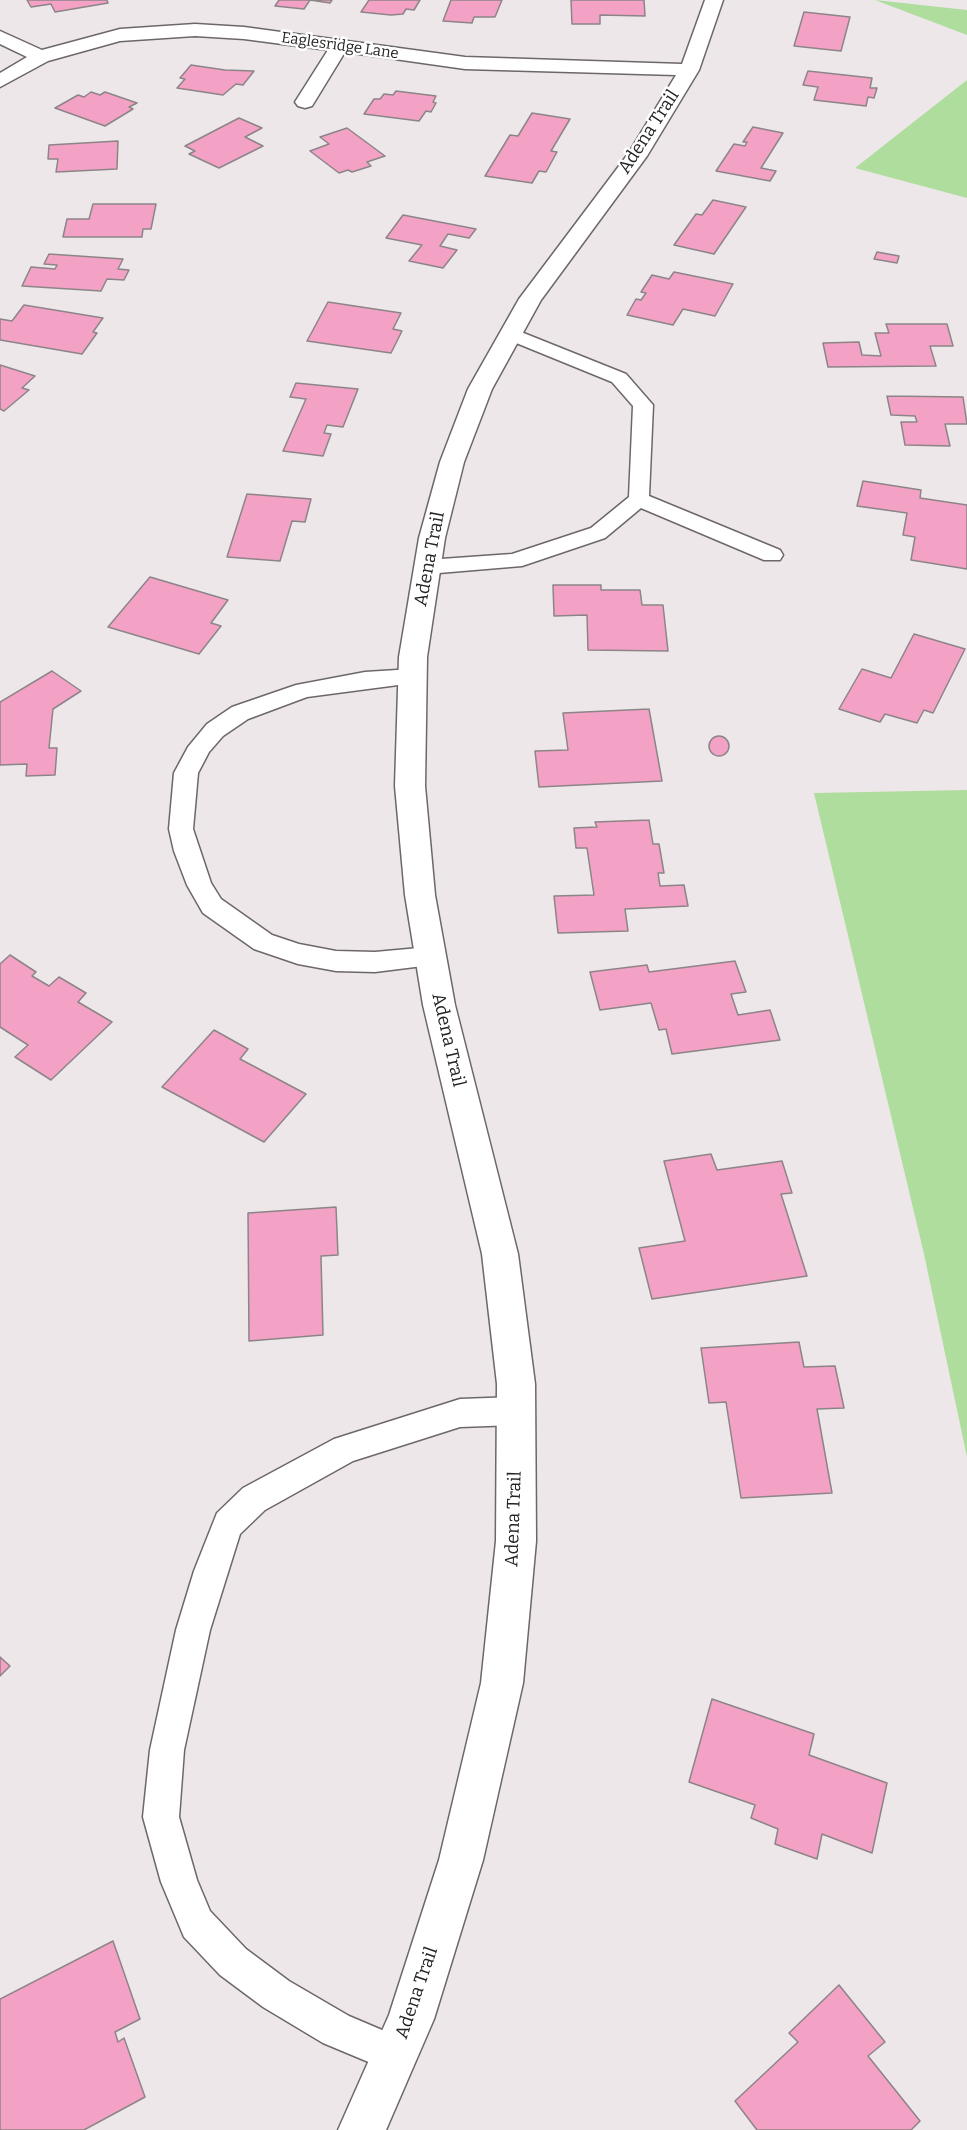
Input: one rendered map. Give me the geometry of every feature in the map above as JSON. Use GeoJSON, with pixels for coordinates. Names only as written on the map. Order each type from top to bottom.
{"type":"FeatureCollection","features":[{"type":"Feature","properties":{"kind":"street","name":"Adena Trail"},"geometry":{"type":"LineString","coordinates":[[362,2130],[411,2019],[461,1860],[501,1683],[516,1541],[516,1384],[500,1254],[439,1005],[420,895],[410,786],[413,676],[432,538],[452,462],[480,389],[530,299],[637,156],[689,70],[714,0]]}},
{"type":"Feature","properties":{"kind":"street","name":"Eaglesridge Lane"},"geometry":{"type":"LineString","coordinates":[[0,81],[41,57],[82,44],[159,31],[195,30],[244,33],[465,63],[689,70]]}},
{"type":"Feature","properties":{"kind":"street"},"geometry":{"type":"LineString","coordinates":[[0,37],[41,57]]}},
{"type":"Feature","properties":{"kind":"street"},"geometry":{"type":"LineString","coordinates":[[305,102],[339,47]]}},
{"type":"Feature","properties":{"kind":"lane"},"geometry":{"type":"LineString","coordinates":[[428,567],[514,561],[598,533],[639,500],[643,405],[620,378],[511,334]]}},
{"type":"Feature","properties":{"kind":"lane"},"geometry":{"type":"LineString","coordinates":[[639,500],[772,555]]}},
{"type":"Feature","properties":{"kind":"lane"},"geometry":{"type":"LineString","coordinates":[[413,676],[355,681],[304,690],[240,713],[215,730],[200,747],[186,773],[182,829],[186,851],[199,885],[212,906],[263,942],[298,954],[336,961],[375,962],[430,957]]}},
{"type":"Feature","properties":{"kind":"lane"},"geometry":{"type":"LineString","coordinates":[[395,2054],[336,2030],[276,1994],[233,1962],[196,1924],[179,1882],[160,1817],[166,1750],[193,1630],[210,1571],[228,1524],[254,1498],[345,1449],[460,1413],[516,1411]]}},
{"type":"Feature","properties":{"kind":"green space"},"geometry":{"type":"Polygon","coordinates":[[[875,0],[967,10],[967,35],[875,0]]]}},
{"type":"Feature","properties":{"kind":"green space"},"geometry":{"type":"Polygon","coordinates":[[[967,80],[967,198],[855,168],[967,80]]]}},
{"type":"Feature","properties":{"kind":"green space"},"geometry":{"type":"Polygon","coordinates":[[[967,790],[967,1457],[924,1254],[814,793],[967,790]]]}},
{"type":"Feature","properties":{"kind":"building"},"geometry":{"type":"Polygon","coordinates":[[[27,0],[107,0],[108,3],[55,12],[51,4],[31,7],[27,0]]]}},
{"type":"Feature","properties":{"kind":"building"},"geometry":{"type":"Polygon","coordinates":[[[279,0],[310,0],[304,9],[275,6],[279,0]]]}},
{"type":"Feature","properties":{"kind":"building"},"geometry":{"type":"Polygon","coordinates":[[[310,0],[332,0],[330,3],[310,0]]]}},
{"type":"Feature","properties":{"kind":"building"},"geometry":{"type":"Polygon","coordinates":[[[369,0],[420,0],[414,10],[406,9],[403,14],[391,15],[361,12],[369,0]]]}},
{"type":"Feature","properties":{"kind":"building"},"geometry":{"type":"Polygon","coordinates":[[[451,0],[502,0],[495,17],[474,17],[472,23],[443,21],[451,0]]]}},
{"type":"Feature","properties":{"kind":"building"},"geometry":{"type":"Polygon","coordinates":[[[571,0],[644,0],[645,16],[600,15],[600,24],[572,24],[571,0]]]}},
{"type":"Feature","properties":{"kind":"building"},"geometry":{"type":"Polygon","coordinates":[[[804,12],[850,17],[841,51],[794,46],[804,12]]]}},
{"type":"Feature","properties":{"kind":"building"},"geometry":{"type":"Polygon","coordinates":[[[191,65],[254,71],[243,85],[236,84],[223,95],[177,88],[185,79],[180,78],[191,65]]]}},
{"type":"Feature","properties":{"kind":"building"},"geometry":{"type":"Polygon","coordinates":[[[808,71],[872,78],[870,88],[877,88],[874,98],[868,97],[866,106],[814,100],[818,87],[803,85],[808,71]]]}},
{"type":"Feature","properties":{"kind":"building"},"geometry":{"type":"Polygon","coordinates":[[[396,91],[436,96],[433,102],[436,103],[431,112],[426,111],[419,121],[364,114],[374,99],[380,99],[384,94],[393,95],[396,91]]]}},
{"type":"Feature","properties":{"kind":"building"},"geometry":{"type":"Polygon","coordinates":[[[91,92],[100,95],[105,92],[137,103],[129,107],[133,109],[105,126],[55,108],[78,95],[84,97],[91,92]]]}},
{"type":"Feature","properties":{"kind":"building"},"geometry":{"type":"Polygon","coordinates":[[[532,113],[570,119],[551,151],[557,152],[546,172],[539,171],[532,183],[485,176],[510,135],[518,136],[532,113]]]}},
{"type":"Feature","properties":{"kind":"building"},"geometry":{"type":"Polygon","coordinates":[[[239,118],[262,128],[245,137],[263,146],[219,168],[189,154],[195,151],[185,146],[239,118]]]}},
{"type":"Feature","properties":{"kind":"building"},"geometry":{"type":"Polygon","coordinates":[[[753,127],[783,133],[761,168],[776,171],[770,181],[716,171],[734,144],[745,146],[747,142],[743,142],[753,127]]]}},
{"type":"Feature","properties":{"kind":"building"},"geometry":{"type":"Polygon","coordinates":[[[347,128],[385,156],[367,162],[371,166],[352,172],[348,170],[339,173],[310,151],[329,144],[320,137],[347,128]]]}},
{"type":"Feature","properties":{"kind":"building"},"geometry":{"type":"Polygon","coordinates":[[[118,141],[117,169],[56,172],[58,159],[48,159],[49,145],[118,141]]]}},
{"type":"Feature","properties":{"kind":"building"},"geometry":{"type":"Polygon","coordinates":[[[713,200],[746,207],[714,254],[674,245],[696,214],[702,215],[713,200]]]}},
{"type":"Feature","properties":{"kind":"building"},"geometry":{"type":"Polygon","coordinates":[[[93,204],[156,204],[151,229],[143,229],[142,237],[63,237],[67,219],[89,219],[93,204]]]}},
{"type":"Feature","properties":{"kind":"building"},"geometry":{"type":"Polygon","coordinates":[[[403,215],[476,229],[469,238],[448,234],[440,246],[457,250],[443,268],[409,261],[422,245],[386,238],[403,215]]]}},
{"type":"Feature","properties":{"kind":"building"},"geometry":{"type":"Polygon","coordinates":[[[877,252],[899,256],[897,263],[874,259],[877,252]]]}},
{"type":"Feature","properties":{"kind":"building"},"geometry":{"type":"Polygon","coordinates":[[[49,254],[123,259],[118,269],[129,270],[124,280],[107,279],[101,291],[22,286],[31,267],[55,269],[57,265],[44,264],[49,254]]]}},
{"type":"Feature","properties":{"kind":"building"},"geometry":{"type":"Polygon","coordinates":[[[674,272],[733,284],[715,316],[683,309],[673,325],[627,315],[636,299],[641,300],[646,293],[641,292],[652,275],[669,279],[674,272]]]}},
{"type":"Feature","properties":{"kind":"building"},"geometry":{"type":"Polygon","coordinates":[[[328,302],[401,313],[393,329],[402,331],[391,353],[307,341],[328,302]]]}},
{"type":"Feature","properties":{"kind":"building"},"geometry":{"type":"Polygon","coordinates":[[[24,305],[103,318],[93,332],[97,333],[82,354],[0,340],[0,319],[12,321],[24,305]]]}},
{"type":"Feature","properties":{"kind":"building"},"geometry":{"type":"Polygon","coordinates":[[[886,324],[947,324],[953,346],[930,346],[936,366],[828,367],[823,343],[859,342],[862,355],[881,356],[875,333],[889,333],[886,324]]]}},
{"type":"Feature","properties":{"kind":"building"},"geometry":{"type":"Polygon","coordinates":[[[0,365],[35,376],[22,388],[29,390],[4,411],[0,409],[0,365]]]}},
{"type":"Feature","properties":{"kind":"building"},"geometry":{"type":"Polygon","coordinates":[[[296,383],[358,389],[343,427],[327,425],[324,433],[331,434],[323,456],[283,451],[306,399],[290,397],[296,383]]]}},
{"type":"Feature","properties":{"kind":"building"},"geometry":{"type":"Polygon","coordinates":[[[887,396],[963,397],[967,424],[945,424],[950,446],[905,445],[901,422],[917,422],[915,416],[891,415],[887,396]]]}},
{"type":"Feature","properties":{"kind":"building"},"geometry":{"type":"Polygon","coordinates":[[[863,481],[921,490],[920,498],[967,505],[967,569],[911,560],[915,537],[903,535],[907,513],[857,506],[863,481]]]}},
{"type":"Feature","properties":{"kind":"building"},"geometry":{"type":"Polygon","coordinates":[[[247,494],[311,499],[305,522],[292,521],[280,561],[227,557],[247,494]]]}},
{"type":"Feature","properties":{"kind":"building"},"geometry":{"type":"Polygon","coordinates":[[[150,577],[228,600],[211,623],[221,626],[199,654],[108,627],[150,577]]]}},
{"type":"Feature","properties":{"kind":"building"},"geometry":{"type":"Polygon","coordinates":[[[553,585],[601,585],[601,590],[640,590],[642,605],[663,605],[668,651],[588,650],[587,615],[554,616],[553,585]]]}},
{"type":"Feature","properties":{"kind":"building"},"geometry":{"type":"Polygon","coordinates":[[[914,634],[965,649],[933,713],[924,710],[917,723],[885,714],[880,722],[839,709],[862,669],[891,678],[914,634]]]}},
{"type":"Feature","properties":{"kind":"building"},"geometry":{"type":"Polygon","coordinates":[[[52,671],[81,691],[53,709],[49,748],[57,748],[55,775],[26,776],[27,764],[0,765],[0,702],[52,671]]]}},
{"type":"Feature","properties":{"kind":"building"},"geometry":{"type":"Polygon","coordinates":[[[649,709],[662,781],[539,787],[535,751],[568,750],[563,713],[649,709]]]}},
{"type":"Feature","properties":{"kind":"building"},"geometry":{"type":"Polygon","coordinates":[[[719,736],[726,739],[729,746],[726,753],[719,756],[712,753],[709,746],[712,739],[719,736]]]}},
{"type":"Feature","properties":{"kind":"building"},"geometry":{"type":"Polygon","coordinates":[[[649,820],[653,844],[659,844],[664,873],[658,873],[660,886],[684,885],[688,906],[625,909],[628,931],[558,933],[554,896],[594,895],[587,848],[576,848],[574,828],[597,827],[595,822],[649,820]]]}},
{"type":"Feature","properties":{"kind":"building"},"geometry":{"type":"Polygon","coordinates":[[[10,955],[36,972],[32,976],[49,986],[59,977],[86,993],[78,1002],[112,1022],[51,1080],[15,1057],[28,1045],[0,1027],[0,964],[10,955]]]}},
{"type":"Feature","properties":{"kind":"building"},"geometry":{"type":"Polygon","coordinates":[[[735,961],[746,992],[731,994],[738,1015],[770,1010],[780,1040],[672,1054],[666,1029],[659,1030],[651,1003],[600,1010],[590,972],[647,965],[649,972],[735,961]]]}},
{"type":"Feature","properties":{"kind":"building"},"geometry":{"type":"Polygon","coordinates":[[[214,1030],[248,1049],[240,1059],[306,1094],[264,1142],[162,1087],[214,1030]]]}},
{"type":"Feature","properties":{"kind":"building"},"geometry":{"type":"Polygon","coordinates":[[[711,1154],[717,1170],[782,1161],[792,1193],[781,1194],[807,1276],[652,1299],[639,1248],[685,1241],[664,1161],[711,1154]]]}},
{"type":"Feature","properties":{"kind":"building"},"geometry":{"type":"Polygon","coordinates":[[[336,1207],[338,1255],[321,1256],[323,1335],[249,1341],[248,1213],[336,1207]]]}},
{"type":"Feature","properties":{"kind":"building"},"geometry":{"type":"Polygon","coordinates":[[[799,1342],[804,1367],[835,1366],[844,1408],[817,1409],[832,1493],[741,1498],[726,1402],[709,1403],[701,1348],[799,1342]]]}},
{"type":"Feature","properties":{"kind":"building"},"geometry":{"type":"Polygon","coordinates":[[[0,1657],[10,1666],[0,1676],[0,1657]]]}},
{"type":"Feature","properties":{"kind":"building"},"geometry":{"type":"Polygon","coordinates":[[[712,1699],[814,1734],[809,1755],[887,1783],[872,1853],[822,1834],[817,1859],[775,1844],[778,1829],[751,1818],[755,1805],[689,1782],[712,1699]]]}},
{"type":"Feature","properties":{"kind":"building"},"geometry":{"type":"Polygon","coordinates":[[[113,1941],[140,2019],[115,2032],[118,2042],[124,2038],[145,2097],[84,2130],[0,2130],[0,1999],[113,1941]]]}},
{"type":"Feature","properties":{"kind":"building"},"geometry":{"type":"Polygon","coordinates":[[[839,1985],[885,2042],[868,2056],[920,2121],[911,2130],[757,2130],[735,2101],[798,2042],[789,2033],[839,1985]]]}}]}
